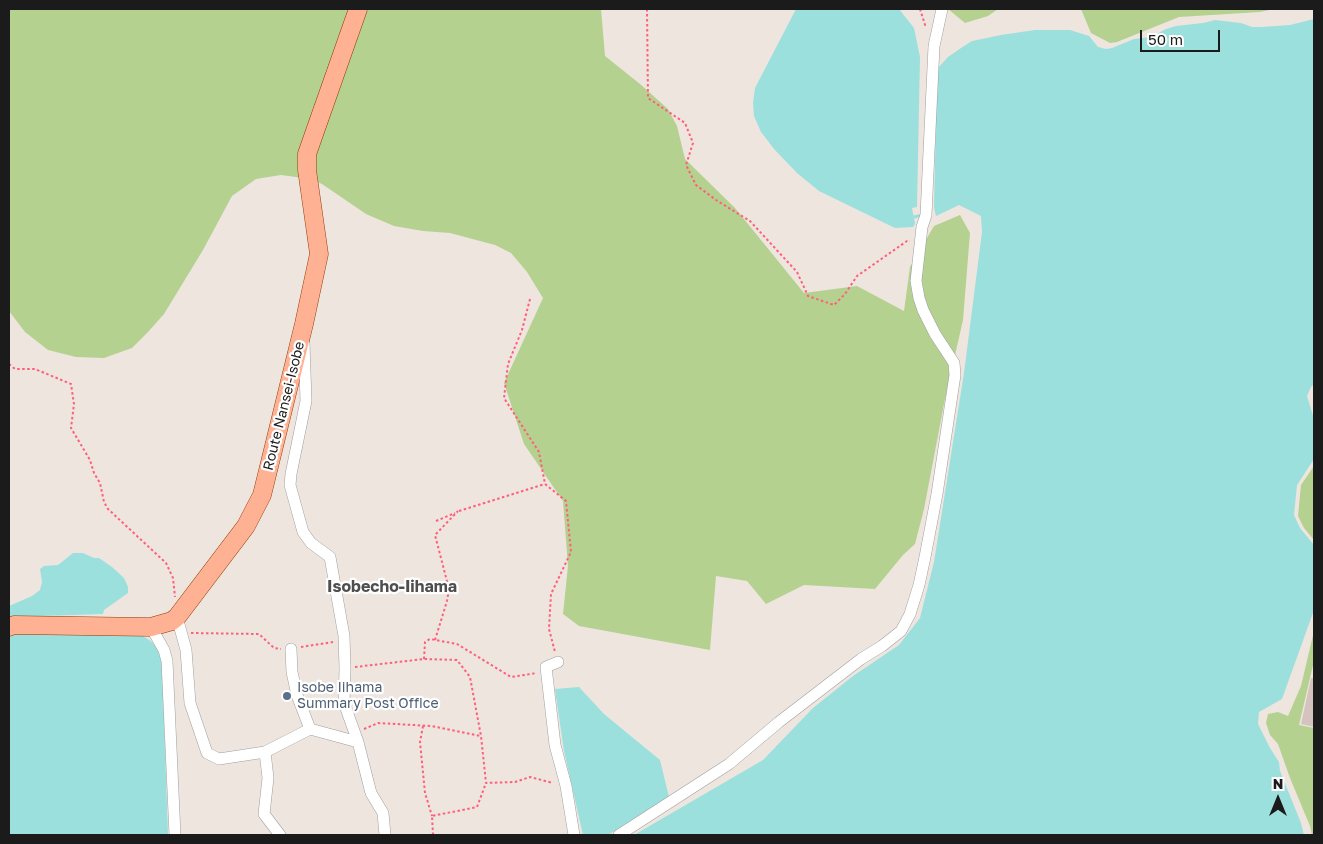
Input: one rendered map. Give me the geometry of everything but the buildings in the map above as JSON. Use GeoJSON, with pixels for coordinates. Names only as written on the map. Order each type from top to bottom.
{"type":"FeatureCollection","features":[{"type":"Feature","properties":{"kind":"main road","name":"Route Nansei-Isobe"},"geometry":{"type":"LineString","coordinates":[[179,625],[246,526],[262,495],[304,324],[319,254],[307,170],[307,154],[358,9]]}},
{"type":"Feature","properties":{"kind":"main road"},"geometry":{"type":"LineString","coordinates":[[9,627],[14,625],[151,627],[172,622],[179,625]]}},
{"type":"Feature","properties":{"kind":"street"},"geometry":{"type":"LineString","coordinates":[[619,835],[729,764],[786,716],[901,631],[910,614],[919,584],[937,494],[955,376],[954,363],[935,334],[923,310],[916,282],[922,227],[926,215],[934,46],[942,9]]}},
{"type":"Feature","properties":{"kind":"street"},"geometry":{"type":"LineString","coordinates":[[304,324],[306,401],[290,485],[303,532],[311,543],[330,557],[344,641],[344,703],[372,793],[383,813],[385,835]]}},
{"type":"Feature","properties":{"kind":"street"},"geometry":{"type":"LineString","coordinates":[[179,625],[186,650],[190,703],[207,753],[219,759],[265,752],[310,729],[356,738]]}},
{"type":"Feature","properties":{"kind":"street"},"geometry":{"type":"LineString","coordinates":[[151,627],[164,650],[167,661],[175,835]]}},
{"type":"Feature","properties":{"kind":"street"},"geometry":{"type":"LineString","coordinates":[[292,649],[292,672],[296,695],[310,729]]}},
{"type":"Feature","properties":{"kind":"street"},"geometry":{"type":"LineString","coordinates":[[558,662],[546,668],[555,745],[566,786],[574,835]]}},
{"type":"Feature","properties":{"kind":"street"},"geometry":{"type":"LineString","coordinates":[[265,752],[268,778],[264,814],[280,835]]}},
{"type":"Feature","properties":{"kind":"path"},"geometry":{"type":"LineString","coordinates":[[647,9],[648,98],[685,123],[693,144],[686,166],[696,185],[750,221],[797,272],[808,296],[834,305],[845,294],[857,276],[907,241],[921,240]]}},
{"type":"Feature","properties":{"kind":"path"},"geometry":{"type":"LineString","coordinates":[[530,299],[522,330],[508,364],[504,398],[539,452],[545,484],[566,501],[571,552],[551,594],[549,629],[558,662]]}},
{"type":"Feature","properties":{"kind":"path"},"geometry":{"type":"LineString","coordinates":[[9,364],[15,369],[35,369],[71,384],[74,404],[71,428],[90,460],[94,473],[100,483],[104,502],[108,509],[166,563],[173,578],[179,625],[259,634],[274,648],[286,650],[344,641]]}},
{"type":"Feature","properties":{"kind":"path"},"geometry":{"type":"LineString","coordinates":[[436,521],[458,511],[545,484]]}},
{"type":"Feature","properties":{"kind":"path"},"geometry":{"type":"LineString","coordinates":[[435,640],[447,600],[448,589],[435,535],[458,511]]}},
{"type":"Feature","properties":{"kind":"path"},"geometry":{"type":"LineString","coordinates":[[424,659],[425,642],[430,639],[457,644],[510,677],[537,673],[546,668]]}},
{"type":"Feature","properties":{"kind":"path"},"geometry":{"type":"LineString","coordinates":[[345,668],[424,659],[457,660],[470,677],[481,736],[486,783],[477,807],[432,816]]}},
{"type":"Feature","properties":{"kind":"path"},"geometry":{"type":"LineString","coordinates":[[356,738],[378,723],[431,726],[481,736]]}},
{"type":"Feature","properties":{"kind":"path"},"geometry":{"type":"LineString","coordinates":[[423,726],[420,742],[425,792],[432,816],[433,835]]}},
{"type":"Feature","properties":{"kind":"path"},"geometry":{"type":"LineString","coordinates":[[486,783],[514,782],[530,777],[566,786]]}},
{"type":"Feature","properties":{"kind":"green space"},"geometry":{"type":"Polygon","coordinates":[[[9,9],[601,9],[605,56],[668,109],[677,126],[685,159],[735,208],[804,293],[857,286],[904,311],[910,267],[934,226],[960,215],[970,233],[963,320],[915,544],[903,555],[875,589],[804,585],[766,604],[747,581],[716,576],[710,650],[579,626],[563,614],[568,566],[563,501],[524,444],[504,383],[543,298],[527,272],[511,253],[495,245],[450,233],[394,226],[366,214],[322,184],[311,179],[281,175],[256,179],[232,196],[203,250],[164,314],[132,348],[104,358],[76,357],[48,350],[25,332],[9,311],[9,9]]]}},
{"type":"Feature","properties":{"kind":"green space"},"geometry":{"type":"Polygon","coordinates":[[[948,9],[998,9],[988,16],[965,23],[948,9]]]}},
{"type":"Feature","properties":{"kind":"green space"},"geometry":{"type":"Polygon","coordinates":[[[1081,9],[1274,9],[1260,12],[1179,17],[1117,42],[1110,43],[1091,33],[1081,9]]]}},
{"type":"Feature","properties":{"kind":"green space"},"geometry":{"type":"Polygon","coordinates":[[[1314,466],[1314,540],[1304,528],[1298,516],[1301,485],[1314,466]]]}},
{"type":"Feature","properties":{"kind":"green space"},"geometry":{"type":"Polygon","coordinates":[[[1314,631],[1314,661],[1299,725],[1314,728],[1314,835],[1312,835],[1278,744],[1270,735],[1266,723],[1268,714],[1278,712],[1288,716],[1301,686],[1314,631]]]}},
{"type":"Feature","properties":{"kind":"water"},"geometry":{"type":"Polygon","coordinates":[[[796,9],[899,9],[914,28],[920,57],[917,207],[912,208],[915,224],[913,227],[895,228],[819,191],[797,173],[761,132],[754,116],[755,88],[796,9]]]}},
{"type":"Feature","properties":{"kind":"water"},"geometry":{"type":"Polygon","coordinates":[[[1314,19],[1314,384],[1307,396],[1314,419],[1314,459],[1297,485],[1294,515],[1300,528],[1314,545],[1314,610],[1282,699],[1259,712],[1258,724],[1279,762],[1280,771],[1304,835],[634,835],[763,760],[813,708],[853,676],[899,645],[920,618],[934,562],[964,373],[982,232],[981,216],[959,205],[936,216],[934,207],[937,69],[948,57],[972,41],[1035,30],[1070,30],[1089,36],[1098,47],[1106,49],[1134,39],[1151,37],[1176,26],[1215,20],[1261,27],[1290,25],[1314,19]]]}},
{"type":"Feature","properties":{"kind":"water"},"geometry":{"type":"Polygon","coordinates":[[[73,553],[83,553],[99,558],[112,567],[124,578],[128,587],[128,593],[104,610],[103,614],[14,617],[9,619],[9,606],[32,596],[40,590],[42,582],[40,569],[44,566],[58,565],[73,553]]]}},
{"type":"Feature","properties":{"kind":"water"},"geometry":{"type":"Polygon","coordinates":[[[18,631],[143,636],[152,642],[160,653],[162,663],[168,835],[9,835],[9,634],[18,631]]]}},
{"type":"Feature","properties":{"kind":"water"},"geometry":{"type":"Polygon","coordinates":[[[579,687],[604,714],[660,760],[669,797],[608,835],[583,835],[564,751],[555,689],[579,687]]]}},
{"type":"Feature","properties":{"kind":"waterway"},"geometry":{"type":"LineString","coordinates":[[910,216],[923,215]]}},
{"type":"Feature","properties":{"kind":"place","name":"Isobe Iihama Summary Post Office"},"geometry":{"type":"Point","coordinates":[287,696]}},
{"type":"Feature","properties":{"kind":"district","name":"Isobecho-Iihama"},"geometry":{"type":"Point","coordinates":[392,587]}}]}
